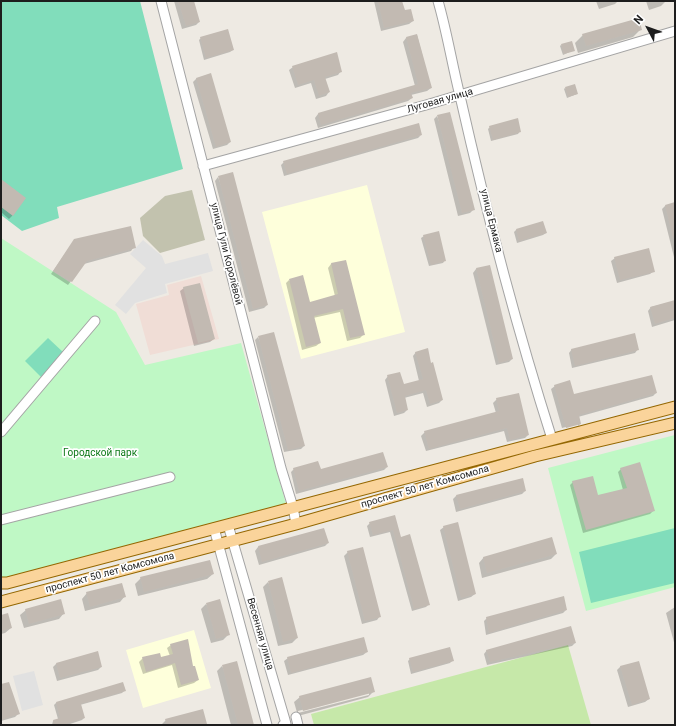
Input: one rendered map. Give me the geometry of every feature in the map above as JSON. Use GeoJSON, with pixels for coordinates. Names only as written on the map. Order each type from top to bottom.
{"type":"FeatureCollection","features":[{"type":"Feature","properties":{"kind":"main road","name":"проспект 50 лет Комсомола"},"geometry":{"type":"LineString","coordinates":[[1,583],[7,583],[675,407]]}},
{"type":"Feature","properties":{"kind":"main road","name":"проспект 50 лет Комсомола"},"geometry":{"type":"LineString","coordinates":[[1,602],[296,524],[555,451],[675,423]]}},
{"type":"Feature","properties":{"kind":"main road"},"geometry":{"type":"LineString","coordinates":[[552,439],[555,451]]}},
{"type":"Feature","properties":{"kind":"street","name":"улица Гули Королёвой"},"geometry":{"type":"LineString","coordinates":[[160,1],[281,468],[294,507]]}},
{"type":"Feature","properties":{"kind":"street","name":"улица Ермака"},"geometry":{"type":"LineString","coordinates":[[438,1],[494,233],[531,370],[552,439]]}},
{"type":"Feature","properties":{"kind":"street","name":"Луговая улица"},"geometry":{"type":"LineString","coordinates":[[203,166],[460,96],[675,31]]}},
{"type":"Feature","properties":{"kind":"street"},"geometry":{"type":"LineString","coordinates":[[1,432],[95,321]]}},
{"type":"Feature","properties":{"kind":"street"},"geometry":{"type":"LineString","coordinates":[[1,520],[170,477]]}},
{"type":"Feature","properties":{"kind":"street"},"geometry":{"type":"LineString","coordinates":[[294,507],[296,524]]}},
{"type":"Feature","properties":{"kind":"street"},"geometry":{"type":"LineString","coordinates":[[228,525],[233,540]]}},
{"type":"Feature","properties":{"kind":"street"},"geometry":{"type":"LineString","coordinates":[[214,528],[218,545]]}},
{"type":"Feature","properties":{"kind":"street","name":"Весенняя улица"},"geometry":{"type":"LineString","coordinates":[[233,540],[285,720],[286,724],[283,725]]}},
{"type":"Feature","properties":{"kind":"street","name":"Весенняя улица"},"geometry":{"type":"LineString","coordinates":[[218,545],[267,725]]}},
{"type":"Feature","properties":{"kind":"shaded area"},"geometry":{"type":"Polygon","coordinates":[[[367,185],[405,332],[301,359],[262,212],[367,185]]]}},
{"type":"Feature","properties":{"kind":"shaded area"},"geometry":{"type":"Polygon","coordinates":[[[192,190],[205,240],[160,253],[143,236],[140,218],[165,196],[192,190]]]}},
{"type":"Feature","properties":{"kind":"shaded area"},"geometry":{"type":"Polygon","coordinates":[[[143,240],[162,256],[165,264],[208,253],[213,271],[165,284],[167,293],[135,303],[126,314],[115,305],[146,268],[130,254],[143,240]]]}},
{"type":"Feature","properties":{"kind":"shaded area"},"geometry":{"type":"Polygon","coordinates":[[[201,276],[219,339],[150,355],[136,304],[169,295],[167,285],[201,276]]]}},
{"type":"Feature","properties":{"kind":"shaded area"},"geometry":{"type":"Polygon","coordinates":[[[194,630],[211,688],[143,708],[126,650],[194,630]]]}},
{"type":"Feature","properties":{"kind":"shaded area"},"geometry":{"type":"Polygon","coordinates":[[[34,671],[43,705],[22,711],[13,676],[34,671]]]}},
{"type":"Feature","properties":{"kind":"green space"},"geometry":{"type":"Polygon","coordinates":[[[1,1],[140,1],[183,169],[57,207],[59,218],[22,231],[1,215],[1,1]]]}},
{"type":"Feature","properties":{"kind":"green space","name":"Городской парк"},"geometry":{"type":"Polygon","coordinates":[[[1,238],[116,312],[145,365],[241,343],[286,504],[9,579],[1,579],[1,238]]]}},
{"type":"Feature","properties":{"kind":"green space"},"geometry":{"type":"Polygon","coordinates":[[[48,338],[65,354],[41,377],[25,361],[48,338]]]}},
{"type":"Feature","properties":{"kind":"green space"},"geometry":{"type":"Polygon","coordinates":[[[675,435],[675,587],[586,611],[548,468],[675,435]]]}},
{"type":"Feature","properties":{"kind":"green space"},"geometry":{"type":"Polygon","coordinates":[[[675,528],[675,583],[591,603],[579,552],[675,528]]]}},
{"type":"Feature","properties":{"kind":"green space"},"geometry":{"type":"Polygon","coordinates":[[[568,645],[591,725],[314,725],[311,714],[568,645]]]}},
{"type":"Feature","properties":{"kind":"building"},"geometry":{"type":"Polygon","coordinates":[[[178,1],[194,1],[200,22],[186,26],[178,1]]]}},
{"type":"Feature","properties":{"kind":"building"},"geometry":{"type":"Polygon","coordinates":[[[378,1],[402,1],[405,10],[411,9],[414,21],[384,28],[378,1]]]}},
{"type":"Feature","properties":{"kind":"building"},"geometry":{"type":"Polygon","coordinates":[[[639,18],[642,30],[586,46],[582,34],[639,18]]]}},
{"type":"Feature","properties":{"kind":"building"},"geometry":{"type":"Polygon","coordinates":[[[228,29],[234,50],[206,58],[200,37],[228,29]]]}},
{"type":"Feature","properties":{"kind":"building"},"geometry":{"type":"Polygon","coordinates":[[[417,34],[432,88],[411,93],[413,98],[321,125],[318,113],[418,84],[406,37],[417,34]]]}},
{"type":"Feature","properties":{"kind":"building"},"geometry":{"type":"Polygon","coordinates":[[[572,41],[575,51],[564,54],[561,44],[572,41]]]}},
{"type":"Feature","properties":{"kind":"building"},"geometry":{"type":"Polygon","coordinates":[[[337,52],[342,72],[325,77],[330,92],[319,96],[314,80],[298,85],[292,66],[337,52]]]}},
{"type":"Feature","properties":{"kind":"building"},"geometry":{"type":"Polygon","coordinates":[[[211,73],[231,142],[216,147],[196,78],[211,73]]]}},
{"type":"Feature","properties":{"kind":"building"},"geometry":{"type":"Polygon","coordinates":[[[575,84],[578,94],[568,97],[565,87],[575,84]]]}},
{"type":"Feature","properties":{"kind":"building"},"geometry":{"type":"Polygon","coordinates":[[[450,112],[475,210],[462,213],[437,115],[450,112]]]}},
{"type":"Feature","properties":{"kind":"building"},"geometry":{"type":"Polygon","coordinates":[[[518,118],[521,132],[493,140],[489,126],[518,118]]]}},
{"type":"Feature","properties":{"kind":"building"},"geometry":{"type":"Polygon","coordinates":[[[419,123],[422,135],[287,174],[283,161],[419,123]]]}},
{"type":"Feature","properties":{"kind":"building"},"geometry":{"type":"Polygon","coordinates":[[[233,172],[268,305],[253,309],[218,176],[233,172]]]}},
{"type":"Feature","properties":{"kind":"building"},"geometry":{"type":"Polygon","coordinates":[[[1,179],[26,198],[13,216],[1,207],[1,179]]]}},
{"type":"Feature","properties":{"kind":"building"},"geometry":{"type":"Polygon","coordinates":[[[675,202],[675,238],[673,238],[665,205],[675,202]]]}},
{"type":"Feature","properties":{"kind":"building"},"geometry":{"type":"Polygon","coordinates":[[[543,221],[547,233],[519,241],[516,229],[543,221]]]}},
{"type":"Feature","properties":{"kind":"building"},"geometry":{"type":"Polygon","coordinates":[[[131,226],[136,248],[87,261],[72,282],[53,271],[74,239],[131,226]]]}},
{"type":"Feature","properties":{"kind":"building"},"geometry":{"type":"Polygon","coordinates":[[[439,231],[446,261],[431,265],[423,235],[439,231]]]}},
{"type":"Feature","properties":{"kind":"building"},"geometry":{"type":"Polygon","coordinates":[[[649,248],[655,272],[620,280],[614,257],[649,248]]]}},
{"type":"Feature","properties":{"kind":"building"},"geometry":{"type":"Polygon","coordinates":[[[346,260],[365,335],[350,338],[343,309],[314,316],[321,343],[306,347],[289,279],[303,275],[310,302],[338,294],[331,263],[346,260]]]}},
{"type":"Feature","properties":{"kind":"building"},"geometry":{"type":"Polygon","coordinates":[[[490,265],[513,359],[499,363],[476,268],[490,265]]]}},
{"type":"Feature","properties":{"kind":"building"},"geometry":{"type":"Polygon","coordinates":[[[200,283],[215,339],[198,343],[183,287],[200,283]]]}},
{"type":"Feature","properties":{"kind":"building"},"geometry":{"type":"Polygon","coordinates":[[[675,300],[675,318],[655,324],[650,307],[675,300]]]}},
{"type":"Feature","properties":{"kind":"building"},"geometry":{"type":"Polygon","coordinates":[[[274,332],[305,446],[288,450],[258,336],[274,332]]]}},
{"type":"Feature","properties":{"kind":"building"},"geometry":{"type":"Polygon","coordinates":[[[635,333],[639,350],[575,366],[571,349],[635,333]]]}},
{"type":"Feature","properties":{"kind":"building"},"geometry":{"type":"Polygon","coordinates":[[[428,348],[431,363],[433,362],[443,400],[430,404],[426,390],[405,396],[408,410],[397,413],[387,375],[400,372],[404,384],[423,379],[415,352],[428,348]]]}},
{"type":"Feature","properties":{"kind":"building"},"geometry":{"type":"Polygon","coordinates":[[[652,375],[657,393],[579,415],[581,424],[566,428],[554,385],[570,380],[574,394],[652,375]]]}},
{"type":"Feature","properties":{"kind":"building"},"geometry":{"type":"Polygon","coordinates":[[[519,393],[529,435],[510,440],[507,428],[429,449],[424,431],[499,411],[496,398],[519,393]]]}},
{"type":"Feature","properties":{"kind":"building"},"geometry":{"type":"Polygon","coordinates":[[[383,452],[388,467],[299,491],[293,468],[318,461],[321,469],[383,452]]]}},
{"type":"Feature","properties":{"kind":"building"},"geometry":{"type":"Polygon","coordinates":[[[640,462],[655,511],[586,530],[572,481],[593,476],[598,495],[627,488],[620,468],[640,462]]]}},
{"type":"Feature","properties":{"kind":"building"},"geometry":{"type":"Polygon","coordinates":[[[523,478],[526,491],[460,509],[456,495],[523,478]]]}},
{"type":"Feature","properties":{"kind":"building"},"geometry":{"type":"Polygon","coordinates":[[[395,515],[401,537],[410,534],[430,605],[414,609],[393,530],[373,535],[369,522],[395,515]]]}},
{"type":"Feature","properties":{"kind":"building"},"geometry":{"type":"Polygon","coordinates":[[[458,522],[476,594],[461,598],[443,526],[458,522]]]}},
{"type":"Feature","properties":{"kind":"building"},"geometry":{"type":"Polygon","coordinates":[[[324,528],[329,543],[262,562],[258,546],[324,528]]]}},
{"type":"Feature","properties":{"kind":"building"},"geometry":{"type":"Polygon","coordinates":[[[552,537],[557,554],[487,573],[483,557],[552,537]]]}},
{"type":"Feature","properties":{"kind":"building"},"geometry":{"type":"Polygon","coordinates":[[[363,547],[381,617],[365,621],[347,551],[363,547]]]}},
{"type":"Feature","properties":{"kind":"building"},"geometry":{"type":"Polygon","coordinates":[[[210,560],[214,574],[144,592],[140,577],[210,560]]]}},
{"type":"Feature","properties":{"kind":"building"},"geometry":{"type":"Polygon","coordinates":[[[282,577],[298,638],[283,642],[268,581],[282,577]]]}},
{"type":"Feature","properties":{"kind":"building"},"geometry":{"type":"Polygon","coordinates":[[[122,583],[126,597],[90,607],[86,592],[122,583]]]}},
{"type":"Feature","properties":{"kind":"building"},"geometry":{"type":"Polygon","coordinates":[[[564,596],[567,610],[489,633],[486,617],[564,596]]]}},
{"type":"Feature","properties":{"kind":"building"},"geometry":{"type":"Polygon","coordinates":[[[61,599],[65,614],[29,624],[25,609],[61,599]]]}},
{"type":"Feature","properties":{"kind":"building"},"geometry":{"type":"Polygon","coordinates":[[[220,599],[230,635],[216,639],[206,603],[220,599]]]}},
{"type":"Feature","properties":{"kind":"building"},"geometry":{"type":"Polygon","coordinates":[[[8,613],[12,628],[1,631],[1,615],[8,613]]]}},
{"type":"Feature","properties":{"kind":"building"},"geometry":{"type":"Polygon","coordinates":[[[571,626],[576,643],[490,662],[486,650],[571,626]]]}},
{"type":"Feature","properties":{"kind":"building"},"geometry":{"type":"Polygon","coordinates":[[[364,637],[368,652],[291,673],[287,657],[364,637]]]}},
{"type":"Feature","properties":{"kind":"building"},"geometry":{"type":"Polygon","coordinates":[[[188,639],[193,666],[195,666],[199,680],[181,685],[175,663],[146,672],[142,657],[160,653],[161,657],[173,654],[170,644],[188,639]]]}},
{"type":"Feature","properties":{"kind":"building"},"geometry":{"type":"Polygon","coordinates":[[[450,647],[454,661],[413,672],[409,658],[450,647]]]}},
{"type":"Feature","properties":{"kind":"building"},"geometry":{"type":"Polygon","coordinates":[[[98,651],[102,667],[60,678],[56,663],[98,651]]]}},
{"type":"Feature","properties":{"kind":"building"},"geometry":{"type":"Polygon","coordinates":[[[237,661],[254,725],[238,725],[222,665],[237,661]]]}},
{"type":"Feature","properties":{"kind":"building"},"geometry":{"type":"Polygon","coordinates":[[[639,661],[650,699],[632,705],[620,666],[639,661]]]}},
{"type":"Feature","properties":{"kind":"building"},"geometry":{"type":"Polygon","coordinates":[[[371,677],[375,692],[303,711],[299,696],[371,677]]]}},
{"type":"Feature","properties":{"kind":"building"},"geometry":{"type":"Polygon","coordinates":[[[9,682],[20,714],[1,720],[1,684],[9,682]]]}},
{"type":"Feature","properties":{"kind":"building"},"geometry":{"type":"Polygon","coordinates":[[[123,682],[126,691],[81,704],[85,718],[63,725],[54,725],[53,720],[60,718],[56,702],[123,682]]]}},
{"type":"Feature","properties":{"kind":"building"},"geometry":{"type":"Polygon","coordinates":[[[203,709],[207,724],[167,725],[165,719],[203,709]]]}}]}
